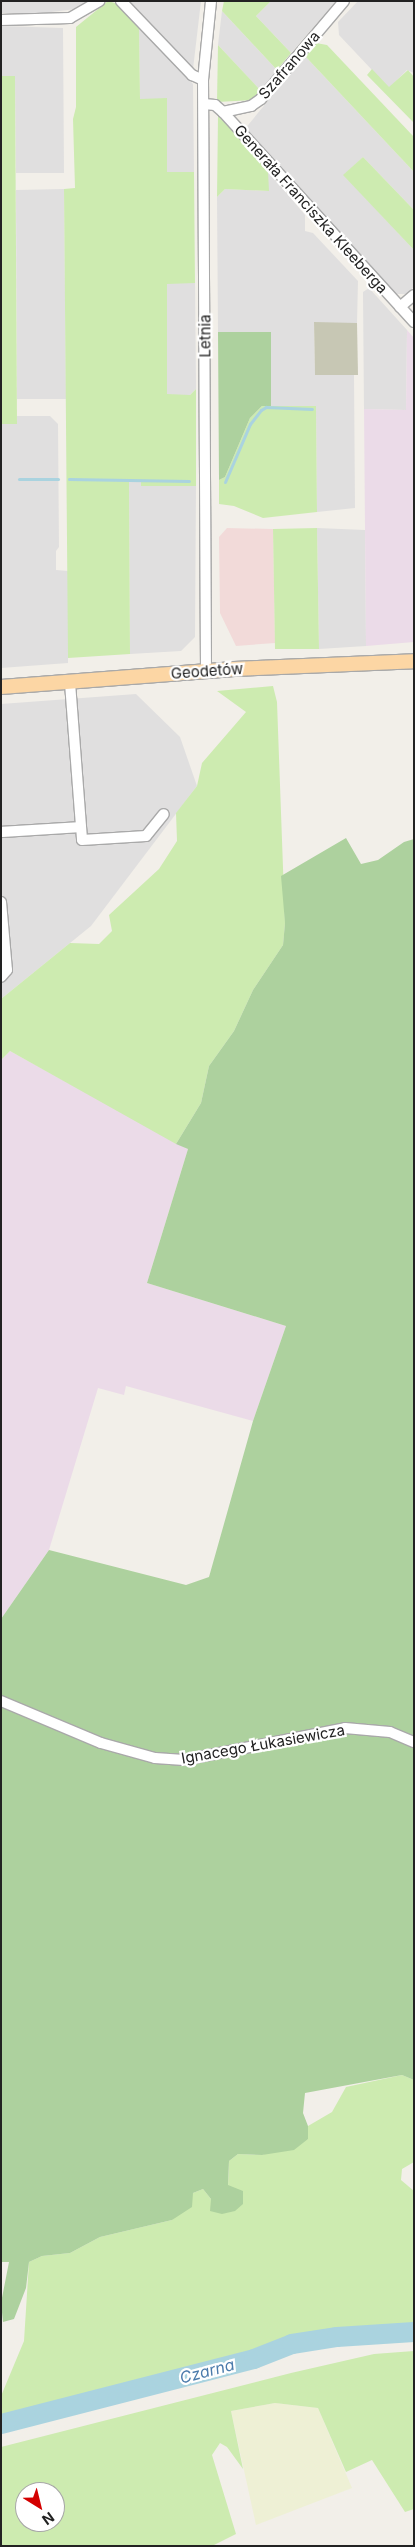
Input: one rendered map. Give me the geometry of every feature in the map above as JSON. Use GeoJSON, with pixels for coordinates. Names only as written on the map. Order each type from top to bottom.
{"type":"FeatureCollection","features":[{"type":"Feature","properties":{"kind":"main road","name":"Geodetów"},"geometry":{"type":"LineString","coordinates":[[1,687],[206,671],[414,661]]}},
{"type":"Feature","properties":{"kind":"street"},"geometry":{"type":"LineString","coordinates":[[1,20],[62,19],[81,13],[99,1]]}},
{"type":"Feature","properties":{"kind":"street"},"geometry":{"type":"LineString","coordinates":[[122,1],[192,76],[203,80]]}},
{"type":"Feature","properties":{"kind":"street","name":"Letnia"},"geometry":{"type":"LineString","coordinates":[[206,671],[203,80],[211,1]]}},
{"type":"Feature","properties":{"kind":"street","name":"Szafranowa"},"geometry":{"type":"LineString","coordinates":[[223,112],[251,106],[261,99],[344,1]]}},
{"type":"Feature","properties":{"kind":"street","name":"Generała Franciszka Kleeberga"},"geometry":{"type":"LineString","coordinates":[[204,104],[215,105],[223,112],[414,322]]}},
{"type":"Feature","properties":{"kind":"street"},"geometry":{"type":"LineString","coordinates":[[400,307],[414,295]]}},
{"type":"Feature","properties":{"kind":"street"},"geometry":{"type":"LineString","coordinates":[[70,683],[82,840],[146,836],[164,814]]}},
{"type":"Feature","properties":{"kind":"street"},"geometry":{"type":"LineString","coordinates":[[1,832],[81,827]]}},
{"type":"Feature","properties":{"kind":"street"},"geometry":{"type":"LineString","coordinates":[[1,902],[6,970],[2,977]]}},
{"type":"Feature","properties":{"kind":"street","name":"Ignacego Łukasiewicza"},"geometry":{"type":"LineString","coordinates":[[1,1701],[101,1743],[155,1758],[184,1760],[345,1728],[390,1732],[414,1742]]}},
{"type":"Feature","properties":{"kind":"shaded area"},"geometry":{"type":"Polygon","coordinates":[[[1,1],[87,1],[76,9],[35,14],[1,13],[1,1]]]}},
{"type":"Feature","properties":{"kind":"shaded area"},"geometry":{"type":"Polygon","coordinates":[[[130,1],[201,1],[193,69],[132,5],[130,1]]]}},
{"type":"Feature","properties":{"kind":"shaded area"},"geometry":{"type":"Polygon","coordinates":[[[271,1],[336,1],[291,53],[256,16],[271,1]]]}},
{"type":"Feature","properties":{"kind":"shaded area"},"geometry":{"type":"Polygon","coordinates":[[[358,1],[414,1],[414,73],[407,70],[389,88],[339,35],[338,22],[358,1]]]}},
{"type":"Feature","properties":{"kind":"shaded area"},"geometry":{"type":"Polygon","coordinates":[[[222,11],[278,71],[260,90],[218,45],[222,11]]]}},
{"type":"Feature","properties":{"kind":"shaded area"},"geometry":{"type":"Polygon","coordinates":[[[139,25],[193,84],[194,172],[167,173],[167,99],[140,99],[139,25]]]}},
{"type":"Feature","properties":{"kind":"shaded area"},"geometry":{"type":"Polygon","coordinates":[[[1,26],[63,28],[64,173],[16,173],[15,76],[1,76],[1,26]]]}},
{"type":"Feature","properties":{"kind":"shaded area"},"geometry":{"type":"Polygon","coordinates":[[[305,56],[414,172],[414,210],[363,157],[344,175],[414,250],[414,287],[406,294],[395,294],[244,130],[305,56]]]}},
{"type":"Feature","properties":{"kind":"shaded area"},"geometry":{"type":"Polygon","coordinates":[[[268,171],[305,215],[305,231],[313,233],[358,281],[357,323],[314,323],[315,375],[354,375],[355,508],[317,512],[316,407],[271,406],[270,332],[218,332],[217,197],[225,189],[268,191],[268,171]]]}},
{"type":"Feature","properties":{"kind":"shaded area"},"geometry":{"type":"Polygon","coordinates":[[[64,189],[66,399],[17,399],[16,190],[64,189]]]}},
{"type":"Feature","properties":{"kind":"shaded area"},"geometry":{"type":"Polygon","coordinates":[[[167,283],[195,283],[196,389],[190,395],[167,395],[167,283]]]}},
{"type":"Feature","properties":{"kind":"shaded area"},"geometry":{"type":"Polygon","coordinates":[[[369,288],[407,330],[406,410],[364,409],[363,292],[369,288]]]}},
{"type":"Feature","properties":{"kind":"shaded area"},"geometry":{"type":"Polygon","coordinates":[[[314,322],[357,323],[358,375],[315,375],[314,322]]]}},
{"type":"Feature","properties":{"kind":"shaded area"},"geometry":{"type":"Polygon","coordinates":[[[407,330],[414,338],[414,642],[366,646],[364,409],[406,410],[407,330]]]}},
{"type":"Feature","properties":{"kind":"shaded area"},"geometry":{"type":"Polygon","coordinates":[[[17,416],[50,416],[58,424],[59,547],[56,551],[56,570],[68,571],[68,663],[1,668],[1,424],[17,424],[17,416]]]}},
{"type":"Feature","properties":{"kind":"shaded area"},"geometry":{"type":"Polygon","coordinates":[[[129,482],[141,482],[141,486],[196,486],[195,637],[181,651],[130,654],[129,482]]]}},
{"type":"Feature","properties":{"kind":"shaded area"},"geometry":{"type":"Polygon","coordinates":[[[227,528],[273,529],[275,643],[236,646],[220,613],[219,537],[227,528]]]}},
{"type":"Feature","properties":{"kind":"shaded area"},"geometry":{"type":"Polygon","coordinates":[[[317,528],[365,530],[366,646],[319,649],[317,528]]]}},
{"type":"Feature","properties":{"kind":"shaded area"},"geometry":{"type":"Polygon","coordinates":[[[136,694],[180,737],[197,786],[91,926],[1,999],[1,704],[136,694]]]}},
{"type":"Feature","properties":{"kind":"shaded area"},"geometry":{"type":"Polygon","coordinates":[[[10,1051],[188,1149],[147,1283],[286,1326],[253,1421],[126,1386],[124,1395],[98,1388],[49,1550],[1,1619],[1,1060],[10,1051]]]}},
{"type":"Feature","properties":{"kind":"shaded area"},"geometry":{"type":"Polygon","coordinates":[[[275,2403],[318,2408],[352,2488],[256,2525],[231,2411],[275,2403]]]}},
{"type":"Feature","properties":{"kind":"green space"},"geometry":{"type":"Polygon","coordinates":[[[108,1],[118,4],[139,25],[140,99],[167,98],[167,172],[194,172],[195,283],[167,284],[167,394],[190,395],[196,389],[196,486],[141,486],[141,482],[129,482],[130,654],[68,658],[64,189],[75,188],[73,119],[76,107],[76,27],[108,1]]]}},
{"type":"Feature","properties":{"kind":"green space"},"geometry":{"type":"Polygon","coordinates":[[[224,1],[271,1],[256,16],[291,53],[277,70],[222,11],[224,1]]]}},
{"type":"Feature","properties":{"kind":"green space"},"geometry":{"type":"Polygon","coordinates":[[[316,43],[327,45],[414,137],[414,172],[305,56],[316,43]]]}},
{"type":"Feature","properties":{"kind":"green space"},"geometry":{"type":"Polygon","coordinates":[[[218,45],[262,92],[254,100],[217,102],[218,45]]]}},
{"type":"Feature","properties":{"kind":"green space"},"geometry":{"type":"Polygon","coordinates":[[[372,69],[389,87],[408,70],[414,77],[414,123],[367,75],[372,69]]]}},
{"type":"Feature","properties":{"kind":"green space"},"geometry":{"type":"Polygon","coordinates":[[[1,76],[15,76],[17,424],[1,424],[1,76]]]}},
{"type":"Feature","properties":{"kind":"green space"},"geometry":{"type":"Polygon","coordinates":[[[218,115],[268,171],[269,191],[225,189],[217,197],[218,115]]]}},
{"type":"Feature","properties":{"kind":"green space"},"geometry":{"type":"Polygon","coordinates":[[[363,157],[414,210],[414,250],[343,175],[363,157]]]}},
{"type":"Feature","properties":{"kind":"green space"},"geometry":{"type":"Polygon","coordinates":[[[218,332],[271,332],[271,406],[262,406],[250,418],[225,477],[219,480],[218,332]]]}},
{"type":"Feature","properties":{"kind":"green space"},"geometry":{"type":"Polygon","coordinates":[[[262,406],[316,406],[317,512],[263,518],[234,506],[219,504],[219,480],[225,477],[250,418],[262,406]]]}},
{"type":"Feature","properties":{"kind":"green space"},"geometry":{"type":"Polygon","coordinates":[[[317,528],[319,649],[275,649],[273,529],[317,528]]]}},
{"type":"Feature","properties":{"kind":"green space"},"geometry":{"type":"Polygon","coordinates":[[[273,686],[277,702],[285,923],[283,945],[253,990],[234,1031],[209,1066],[201,1103],[176,1144],[10,1051],[1,1060],[1,999],[70,943],[99,944],[112,931],[109,915],[159,869],[177,841],[176,813],[197,786],[202,763],[246,712],[217,691],[273,686]]]}},
{"type":"Feature","properties":{"kind":"green space"},"geometry":{"type":"Polygon","coordinates":[[[346,838],[361,864],[378,860],[404,842],[414,839],[414,2080],[402,2075],[305,2093],[303,2113],[308,2126],[308,2139],[294,2150],[262,2155],[238,2154],[229,2161],[228,2185],[243,2191],[243,2204],[235,2211],[222,2214],[210,2211],[211,2199],[203,2189],[193,2193],[192,2207],[172,2220],[100,2237],[70,2253],[42,2256],[29,2262],[26,2288],[14,2319],[3,2322],[1,2303],[9,2262],[1,2262],[1,1619],[49,1550],[186,1585],[209,1577],[253,1421],[286,1326],[147,1283],[188,1149],[176,1144],[201,1103],[209,1066],[234,1031],[253,990],[283,945],[285,923],[281,876],[346,838]]]}},
{"type":"Feature","properties":{"kind":"green space"},"geometry":{"type":"Polygon","coordinates":[[[402,2075],[414,2080],[414,2162],[402,2169],[401,2180],[414,2191],[414,2326],[290,2341],[252,2356],[1,2420],[1,2396],[24,2341],[29,2262],[42,2256],[70,2253],[100,2237],[172,2220],[193,2193],[203,2189],[211,2199],[228,2186],[229,2161],[238,2154],[262,2155],[308,2139],[308,2126],[332,2112],[346,2087],[402,2075]]]}},
{"type":"Feature","properties":{"kind":"green space"},"geometry":{"type":"Polygon","coordinates":[[[414,2351],[414,2509],[405,2512],[372,2460],[346,2472],[318,2408],[275,2403],[231,2411],[243,2469],[227,2447],[220,2443],[212,2455],[236,2534],[212,2546],[1,2546],[1,2447],[291,2373],[374,2354],[414,2351]]]}},
{"type":"Feature","properties":{"kind":"waterway"},"geometry":{"type":"LineString","coordinates":[[225,482],[250,424],[261,410],[266,407],[312,409]]}},
{"type":"Feature","properties":{"kind":"waterway"},"geometry":{"type":"LineString","coordinates":[[19,479],[58,479]]}},
{"type":"Feature","properties":{"kind":"waterway"},"geometry":{"type":"LineString","coordinates":[[69,479],[189,481]]}},
{"type":"Feature","properties":{"kind":"waterway","name":"Czarna"},"geometry":{"type":"LineString","coordinates":[[1,2424],[254,2359],[292,2344],[337,2337],[414,2332]]}}]}
